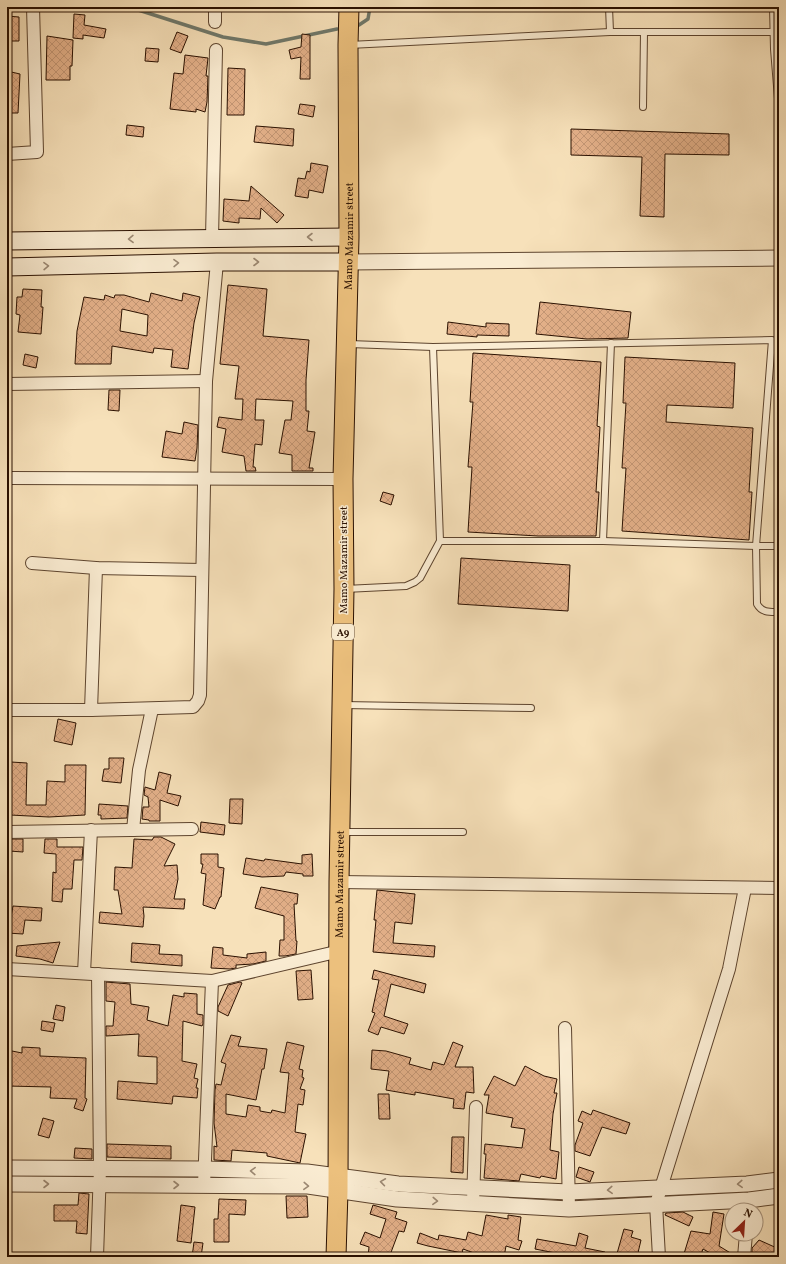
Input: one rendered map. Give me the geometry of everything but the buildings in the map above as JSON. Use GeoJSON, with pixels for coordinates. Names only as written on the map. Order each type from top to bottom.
{"type":"FeatureCollection","features":[{"type":"Feature","properties":{"kind":"main road","name":"Mamo Mazamir street"},"geometry":{"type":"LineString","coordinates":[[336,1257],[340,951],[339,882],[344,589],[343,479],[349,237],[349,7]]}},
{"type":"Feature","properties":{"kind":"main road"},"geometry":{"type":"LineString","coordinates":[[7,241],[349,237]]}},
{"type":"Feature","properties":{"kind":"main road"},"geometry":{"type":"LineString","coordinates":[[7,267],[217,262],[348,262]]}},
{"type":"Feature","properties":{"kind":"street"},"geometry":{"type":"LineString","coordinates":[[7,154],[37,152],[33,7]]}},
{"type":"Feature","properties":{"kind":"street"},"geometry":{"type":"LineString","coordinates":[[215,7],[215,22]]}},
{"type":"Feature","properties":{"kind":"street"},"geometry":{"type":"LineString","coordinates":[[212,238],[216,50]]}},
{"type":"Feature","properties":{"kind":"street"},"geometry":{"type":"LineString","coordinates":[[348,262],[779,258]]}},
{"type":"Feature","properties":{"kind":"street"},"geometry":{"type":"LineString","coordinates":[[7,710],[193,708],[198,701],[200,695],[206,381],[217,262]]}},
{"type":"Feature","properties":{"kind":"street"},"geometry":{"type":"LineString","coordinates":[[7,384],[206,381]]}},
{"type":"Feature","properties":{"kind":"street"},"geometry":{"type":"LineString","coordinates":[[7,478],[343,479]]}},
{"type":"Feature","properties":{"kind":"street"},"geometry":{"type":"LineString","coordinates":[[32,563],[96,568],[202,570]]}},
{"type":"Feature","properties":{"kind":"street"},"geometry":{"type":"LineString","coordinates":[[91,710],[96,568]]}},
{"type":"Feature","properties":{"kind":"street"},"geometry":{"type":"LineString","coordinates":[[133,830],[139,770],[152,709]]}},
{"type":"Feature","properties":{"kind":"street"},"geometry":{"type":"LineString","coordinates":[[7,832],[192,829]]}},
{"type":"Feature","properties":{"kind":"street"},"geometry":{"type":"LineString","coordinates":[[84,973],[91,830]]}},
{"type":"Feature","properties":{"kind":"street"},"geometry":{"type":"LineString","coordinates":[[339,882],[779,888]]}},
{"type":"Feature","properties":{"kind":"street"},"geometry":{"type":"LineString","coordinates":[[659,1257],[656,1204],[729,969],[745,888]]}},
{"type":"Feature","properties":{"kind":"street"},"geometry":{"type":"LineString","coordinates":[[7,969],[212,982],[340,951]]}},
{"type":"Feature","properties":{"kind":"street"},"geometry":{"type":"LineString","coordinates":[[97,1257],[100,1168],[98,974]]}},
{"type":"Feature","properties":{"kind":"street"},"geometry":{"type":"LineString","coordinates":[[204,1185],[212,982]]}},
{"type":"Feature","properties":{"kind":"street"},"geometry":{"type":"LineString","coordinates":[[565,1028],[569,1209]]}},
{"type":"Feature","properties":{"kind":"street"},"geometry":{"type":"LineString","coordinates":[[472,1203],[476,1106]]}},
{"type":"Feature","properties":{"kind":"street"},"geometry":{"type":"LineString","coordinates":[[7,1168],[205,1169],[307,1172],[338,1183],[397,1198],[569,1209],[656,1204],[724,1205]]}},
{"type":"Feature","properties":{"kind":"street"},"geometry":{"type":"LineString","coordinates":[[7,1184],[308,1186],[338,1183],[398,1184],[569,1192],[747,1184],[779,1180]]}},
{"type":"Feature","properties":{"kind":"street"},"geometry":{"type":"LineString","coordinates":[[759,1202],[779,1196]]}},
{"type":"Feature","properties":{"kind":"street"},"geometry":{"type":"LineString","coordinates":[[744,1257],[745,1242]]}},
{"type":"Feature","properties":{"kind":"lane"},"geometry":{"type":"LineString","coordinates":[[609,7],[610,32]]}},
{"type":"Feature","properties":{"kind":"lane"},"geometry":{"type":"LineString","coordinates":[[773,7],[776,18],[774,32],[777,49],[779,111]]}},
{"type":"Feature","properties":{"kind":"lane"},"geometry":{"type":"LineString","coordinates":[[348,45],[610,32],[774,32]]}},
{"type":"Feature","properties":{"kind":"lane"},"geometry":{"type":"LineString","coordinates":[[644,32],[644,107]]}},
{"type":"Feature","properties":{"kind":"lane"},"geometry":{"type":"LineString","coordinates":[[346,344],[433,347],[772,340],[756,546],[757,604],[759,608],[766,612],[779,612]]}},
{"type":"Feature","properties":{"kind":"lane"},"geometry":{"type":"LineString","coordinates":[[603,541],[611,344]]}},
{"type":"Feature","properties":{"kind":"lane"},"geometry":{"type":"LineString","coordinates":[[344,589],[406,586],[415,582],[424,572],[440,541],[433,347]]}},
{"type":"Feature","properties":{"kind":"lane"},"geometry":{"type":"LineString","coordinates":[[440,541],[603,541],[779,546]]}},
{"type":"Feature","properties":{"kind":"lane"},"geometry":{"type":"LineString","coordinates":[[342,704],[531,708]]}},
{"type":"Feature","properties":{"kind":"lane"},"geometry":{"type":"LineString","coordinates":[[340,832],[462,832]]}},
{"type":"Feature","properties":{"kind":"waterway"},"geometry":{"type":"LineString","coordinates":[[129,7],[223,37],[266,44],[337,29]]}},
{"type":"Feature","properties":{"kind":"waterway"},"geometry":{"type":"LineString","coordinates":[[359,25],[368,19],[370,7]]}}]}
